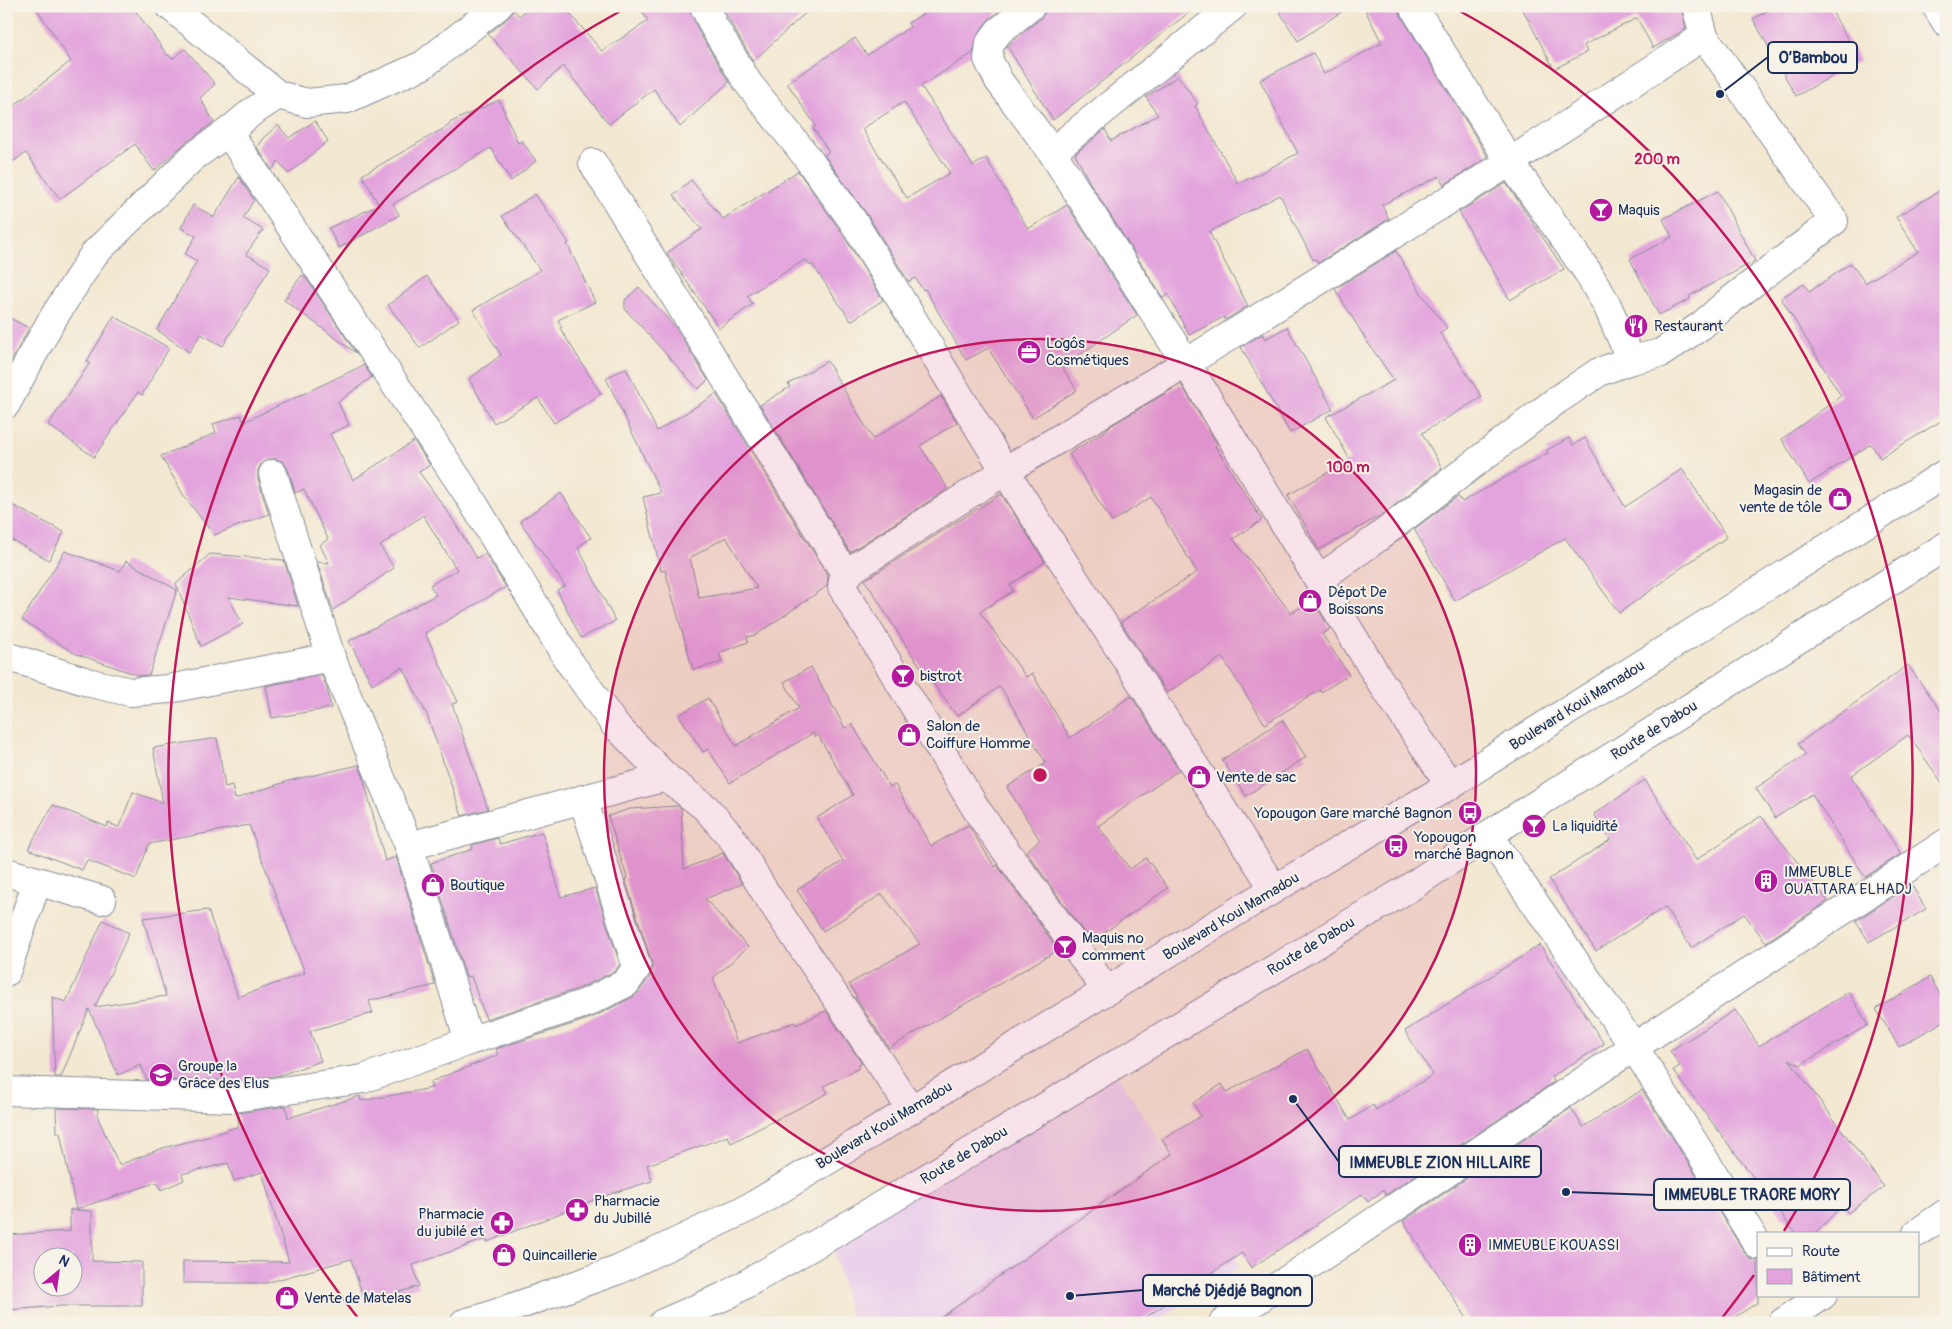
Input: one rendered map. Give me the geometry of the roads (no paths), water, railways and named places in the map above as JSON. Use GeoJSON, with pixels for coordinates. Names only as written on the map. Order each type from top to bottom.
{"type":"FeatureCollection","features":[{"type":"Feature","properties":{"kind":"street"},"geometry":{"type":"LineString","coordinates":[[170,6],[278,95],[307,103],[347,99],[423,65],[498,6]]}},
{"type":"Feature","properties":{"kind":"street"},"geometry":{"type":"LineString","coordinates":[[704,6],[713,25],[748,83],[803,152],[854,221],[1005,471],[1274,889]]}},
{"type":"Feature","properties":{"kind":"street"},"geometry":{"type":"LineString","coordinates":[[1031,6],[999,31],[990,43],[988,59],[999,80],[1052,152],[1186,363],[1379,679],[1450,785]]}},
{"type":"Feature","properties":{"kind":"street"},"geometry":{"type":"LineString","coordinates":[[1052,152],[1233,6]]}},
{"type":"Feature","properties":{"kind":"street"},"geometry":{"type":"LineString","coordinates":[[1413,6],[1510,162],[1587,271],[1606,303],[1631,360]]}},
{"type":"Feature","properties":{"kind":"street"},"geometry":{"type":"LineString","coordinates":[[1319,579],[1376,539],[1557,400],[1599,372],[1631,360],[1661,353],[1834,221],[1704,36],[1696,6]]}},
{"type":"Feature","properties":{"kind":"street"},"geometry":{"type":"LineString","coordinates":[[1936,6],[1946,22]]}},
{"type":"Feature","properties":{"kind":"street"},"geometry":{"type":"LineString","coordinates":[[1108,991],[978,812],[842,587],[846,575],[1005,471],[1186,363],[1510,162],[1704,36]]}},
{"type":"Feature","properties":{"kind":"street"},"geometry":{"type":"LineString","coordinates":[[6,404],[50,323],[94,254],[193,157],[252,112],[278,95]]}},
{"type":"Feature","properties":{"kind":"street"},"geometry":{"type":"LineString","coordinates":[[228,132],[468,496],[568,660],[615,725],[666,777],[706,808],[732,838],[765,892],[911,1109]]}},
{"type":"Feature","properties":{"kind":"street"},"geometry":{"type":"LineString","coordinates":[[593,164],[846,575]]}},
{"type":"Feature","properties":{"kind":"street","name":"Boulevard Koui Mamadou"},"geometry":{"type":"LineString","coordinates":[[464,1323],[618,1270],[754,1205],[1274,889],[1450,785],[1946,473]]}},
{"type":"Feature","properties":{"kind":"street"},"geometry":{"type":"LineString","coordinates":[[273,474],[331,657],[409,846],[468,1042]]}},
{"type":"Feature","properties":{"kind":"street","name":"Route de Dabou"},"geometry":{"type":"LineString","coordinates":[[663,1323],[725,1296],[842,1229],[1400,893],[1488,835],[1946,546]]}},
{"type":"Feature","properties":{"kind":"street"},"geometry":{"type":"LineString","coordinates":[[6,656],[91,683],[130,692],[169,689],[331,657]]}},
{"type":"Feature","properties":{"kind":"street"},"geometry":{"type":"LineString","coordinates":[[409,846],[666,777]]}},
{"type":"Feature","properties":{"kind":"street"},"geometry":{"type":"LineString","coordinates":[[6,1091],[234,1098],[362,1079],[586,1003],[626,983],[637,967],[583,800]]}},
{"type":"Feature","properties":{"kind":"street"},"geometry":{"type":"LineString","coordinates":[[1488,835],[1634,1047],[1757,1243]]}},
{"type":"Feature","properties":{"kind":"street"},"geometry":{"type":"LineString","coordinates":[[1223,1323],[1634,1047],[1946,843]]}},
{"type":"Feature","properties":{"kind":"street"},"geometry":{"type":"LineString","coordinates":[[6,872],[102,900]]}},
{"type":"Feature","properties":{"kind":"street"},"geometry":{"type":"LineString","coordinates":[[6,972],[37,882]]}},
{"type":"Feature","properties":{"kind":"street"},"geometry":{"type":"LineString","coordinates":[[1918,1232],[1946,1213]]}},
{"type":"Feature","properties":{"kind":"street"},"geometry":{"type":"LineString","coordinates":[[1795,1313],[1821,1296]]}},
{"type":"Feature","properties":{"kind":"place","name":"O’Bambou"},"geometry":{"type":"Point","coordinates":[1720,94]}},
{"type":"Feature","properties":{"kind":"place","name":"Maquis"},"geometry":{"type":"Point","coordinates":[1601,210]}},
{"type":"Feature","properties":{"kind":"place","name":"Restaurant"},"geometry":{"type":"Point","coordinates":[1636,326]}},
{"type":"Feature","properties":{"kind":"place","name":"Logôs Cosmétiques"},"geometry":{"type":"Point","coordinates":[1029,352]}},
{"type":"Feature","properties":{"kind":"place","name":"Magasin de vente de tôle"},"geometry":{"type":"Point","coordinates":[1840,499]}},
{"type":"Feature","properties":{"kind":"place","name":"Dépot De Boissons"},"geometry":{"type":"Point","coordinates":[1310,601]}},
{"type":"Feature","properties":{"kind":"place","name":"bistrot"},"geometry":{"type":"Point","coordinates":[903,676]}},
{"type":"Feature","properties":{"kind":"place","name":"Salon de Coiffure Homme"},"geometry":{"type":"Point","coordinates":[909,735]}},
{"type":"Feature","properties":{"kind":"place","name":"Vente de sac"},"geometry":{"type":"Point","coordinates":[1199,777]}},
{"type":"Feature","properties":{"kind":"place","name":"Yopougon Gare marché Bagnon"},"geometry":{"type":"Point","coordinates":[1470,813]}},
{"type":"Feature","properties":{"kind":"place","name":"La liquidité"},"geometry":{"type":"Point","coordinates":[1534,826]}},
{"type":"Feature","properties":{"kind":"place","name":"Yopougon marché Bagnon"},"geometry":{"type":"Point","coordinates":[1396,846]}},
{"type":"Feature","properties":{"kind":"place","name":"IMMEUBLE OUATTARA ELHADJ"},"geometry":{"type":"Point","coordinates":[1766,881]}},
{"type":"Feature","properties":{"kind":"place","name":"Boutique"},"geometry":{"type":"Point","coordinates":[433,885]}},
{"type":"Feature","properties":{"kind":"place","name":"Maquis no comment"},"geometry":{"type":"Point","coordinates":[1065,947]}},
{"type":"Feature","properties":{"kind":"place","name":"Groupe la Grâce des Elus"},"geometry":{"type":"Point","coordinates":[161,1075]}},
{"type":"Feature","properties":{"kind":"place","name":"IMMEUBLE ZION HILLAIRE"},"geometry":{"type":"Point","coordinates":[1293,1099]}},
{"type":"Feature","properties":{"kind":"place","name":"IMMEUBLE TRAORE MORY"},"geometry":{"type":"Point","coordinates":[1566,1192]}},
{"type":"Feature","properties":{"kind":"place","name":"Pharmacie du Jubillé"},"geometry":{"type":"Point","coordinates":[577,1210]}},
{"type":"Feature","properties":{"kind":"place","name":"Pharmacie du jubilé et"},"geometry":{"type":"Point","coordinates":[502,1223]}},
{"type":"Feature","properties":{"kind":"place","name":"IMMEUBLE KOUASSI"},"geometry":{"type":"Point","coordinates":[1470,1245]}},
{"type":"Feature","properties":{"kind":"place","name":"Quincaillerie"},"geometry":{"type":"Point","coordinates":[504,1255]}},
{"type":"Feature","properties":{"kind":"place","name":"Marché Djédjé Bagnon"},"geometry":{"type":"Point","coordinates":[1070,1296]}},
{"type":"Feature","properties":{"kind":"place","name":"Vente de Matelas"},"geometry":{"type":"Point","coordinates":[287,1298]}}]}
